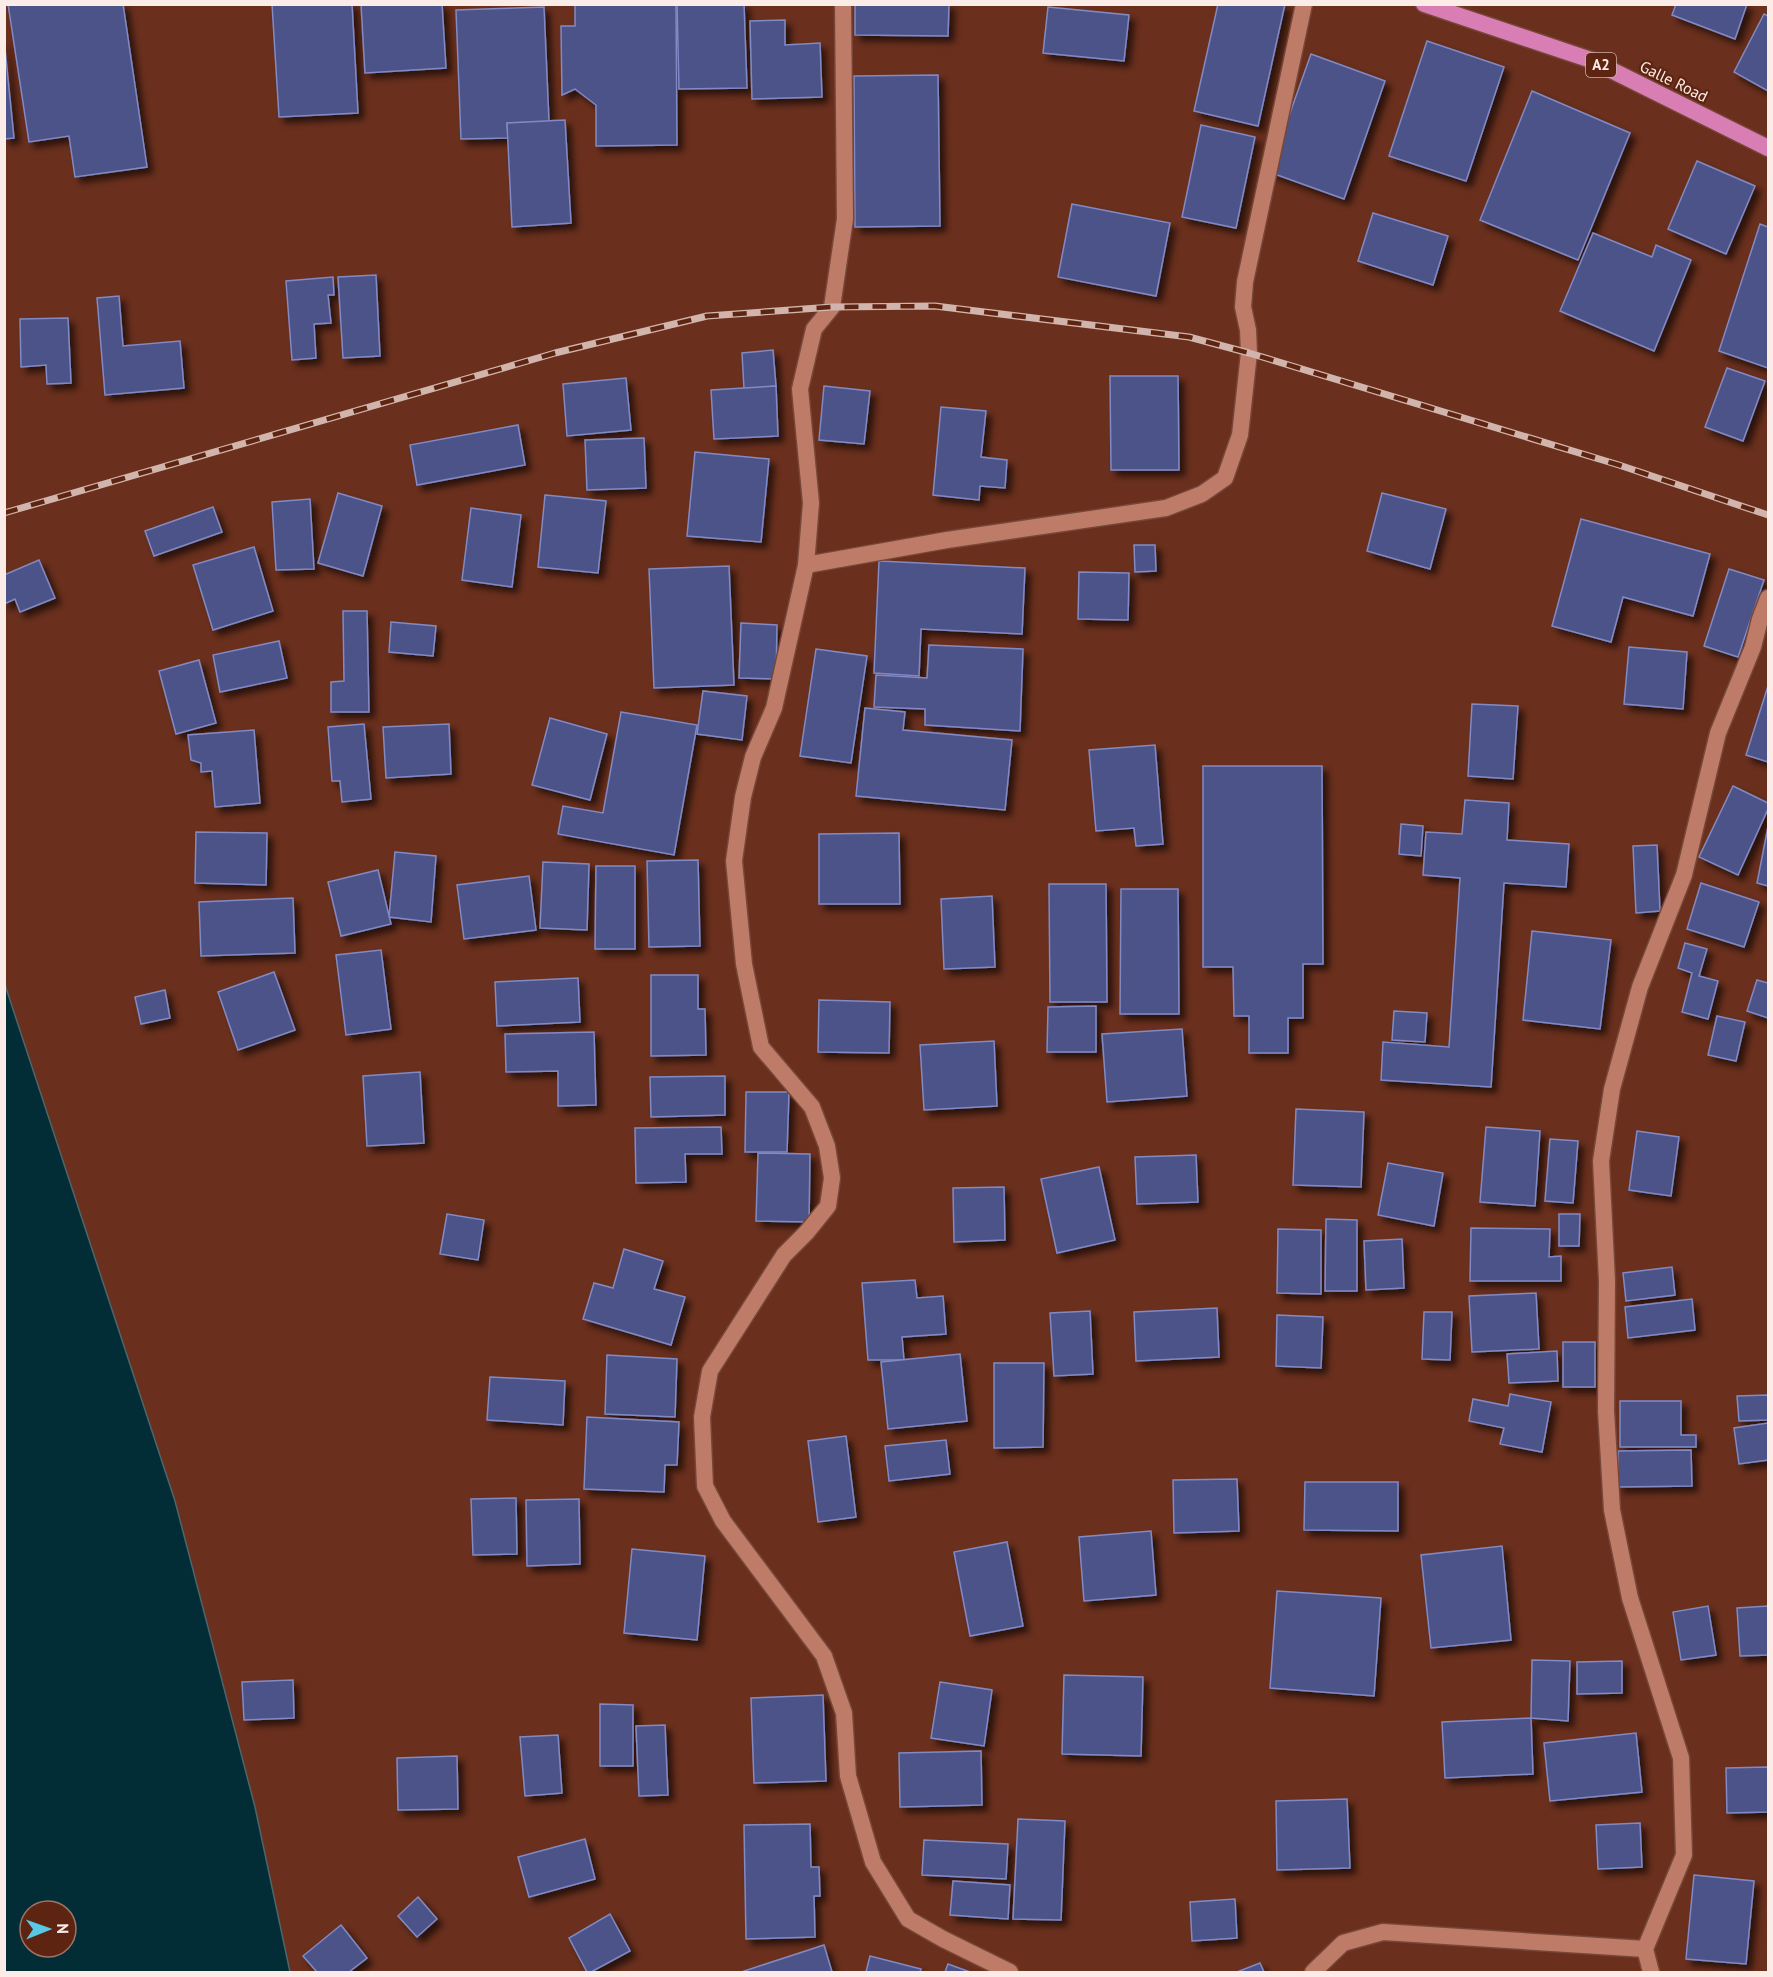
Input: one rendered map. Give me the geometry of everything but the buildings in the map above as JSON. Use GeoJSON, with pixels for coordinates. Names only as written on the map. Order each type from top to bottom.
{"type":"FeatureCollection","features":[{"type":"Feature","properties":{"kind":"highway","name":"Galle Road"},"geometry":{"type":"LineString","coordinates":[[1424,4],[1591,60],[1768,148]]}},
{"type":"Feature","properties":{"kind":"street"},"geometry":{"type":"LineString","coordinates":[[843,4],[845,219],[832,307],[814,329],[800,389],[811,503],[807,565],[774,708],[753,757],[742,797],[734,861],[744,964],[761,1047],[812,1107],[827,1146],[832,1178],[828,1206],[784,1255],[710,1371],[702,1417],[705,1486],[723,1521],[824,1656],[844,1713],[848,1776],[873,1862],[908,1919],[1010,1972]]}},
{"type":"Feature","properties":{"kind":"street"},"geometry":{"type":"LineString","coordinates":[[807,565],[947,540],[1166,508],[1202,494],[1226,478],[1240,435],[1249,353],[1248,330],[1243,308],[1245,282],[1304,4]]}},
{"type":"Feature","properties":{"kind":"street"},"geometry":{"type":"LineString","coordinates":[[1651,1972],[1645,1949],[1684,1855],[1681,1758],[1630,1598],[1612,1510],[1606,1411],[1607,1281],[1601,1161],[1612,1089],[1640,987],[1684,875],[1718,733],[1753,647],[1768,598]]}},
{"type":"Feature","properties":{"kind":"street"},"geometry":{"type":"LineString","coordinates":[[1313,1972],[1343,1943],[1383,1932],[1645,1949]]}},
{"type":"Feature","properties":{"kind":"water"},"geometry":{"type":"Polygon","coordinates":[[[5,985],[175,1501],[255,1807],[290,1972],[5,1972],[5,985]]]}},
{"type":"Feature","properties":{"kind":"railway"},"geometry":{"type":"LineString","coordinates":[[4,513],[555,353],[707,316],[832,307],[935,306],[1189,337],[1619,465],[1768,515]]}}]}
